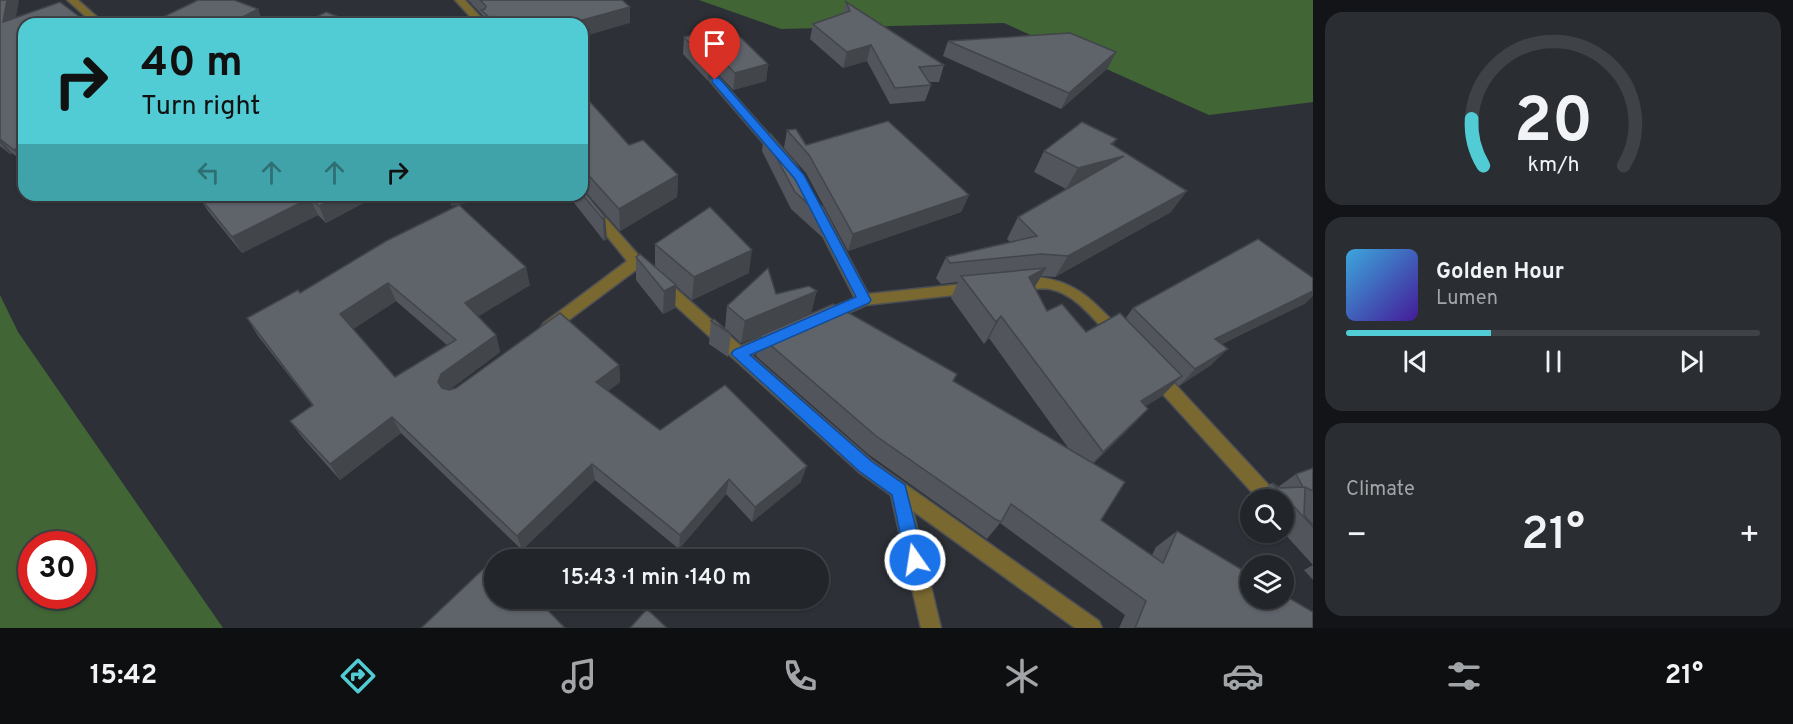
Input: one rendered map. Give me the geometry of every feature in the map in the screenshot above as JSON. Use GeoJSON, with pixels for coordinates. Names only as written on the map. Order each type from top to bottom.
{"type":"FeatureCollection","features":[{"type":"Feature","properties":{"kind":"street"},"geometry":{"type":"LineString","coordinates":[[72,0],[93,18]]}},
{"type":"Feature","properties":{"kind":"street"},"geometry":{"type":"LineString","coordinates":[[460,0],[476,18]]}},
{"type":"Feature","properties":{"kind":"street"},"geometry":{"type":"LineString","coordinates":[[715,80],[784,160]]}},
{"type":"Feature","properties":{"kind":"street"},"geometry":{"type":"LineString","coordinates":[[810,198],[864,300]]}},
{"type":"Feature","properties":{"kind":"street"},"geometry":{"type":"LineString","coordinates":[[585,201],[636,262],[865,466],[1092,628]]}},
{"type":"Feature","properties":{"kind":"street"},"geometry":{"type":"LineString","coordinates":[[541,334],[636,262]]}},
{"type":"Feature","properties":{"kind":"street"},"geometry":{"type":"LineString","coordinates":[[812,322],[864,300],[1029,282],[1060,285],[1073,291],[1124,342]]}},
{"type":"Feature","properties":{"kind":"street"},"geometry":{"type":"LineString","coordinates":[[739,354],[791,331]]}},
{"type":"Feature","properties":{"kind":"street"},"geometry":{"type":"LineString","coordinates":[[1141,359],[1261,489]]}},
{"type":"Feature","properties":{"kind":"street"},"geometry":{"type":"LineString","coordinates":[[899,491],[931,628]]}},
{"type":"Feature","properties":{"kind":"green space"},"geometry":{"type":"Polygon","coordinates":[[[699,0],[1313,0],[1313,102],[1209,115],[1004,23],[781,29],[699,0]]]}},
{"type":"Feature","properties":{"kind":"green space"},"geometry":{"type":"Polygon","coordinates":[[[0,295],[18,332],[223,628],[0,628],[0,295]]]}},
{"type":"Feature","properties":{"kind":"building"},"geometry":{"type":"Polygon","coordinates":[[[0,0],[7,0],[3,22],[60,2],[81,18],[18,18],[18,148],[14,150],[0,139],[0,0]]]}},
{"type":"Feature","properties":{"kind":"building"},"geometry":{"type":"Polygon","coordinates":[[[198,0],[234,0],[258,9],[241,18],[161,18],[198,0]]]}},
{"type":"Feature","properties":{"kind":"building"},"geometry":{"type":"Polygon","coordinates":[[[480,0],[622,0],[630,7],[588,19],[490,18],[481,10],[486,6],[480,0]]]}},
{"type":"Feature","properties":{"kind":"building"},"geometry":{"type":"Polygon","coordinates":[[[846,2],[944,65],[919,67],[931,85],[895,88],[871,45],[847,52],[813,24],[850,11],[846,2]]]}},
{"type":"Feature","properties":{"kind":"building"},"geometry":{"type":"Polygon","coordinates":[[[326,12],[342,18],[314,18],[326,12]]]}},
{"type":"Feature","properties":{"kind":"building"},"geometry":{"type":"Polygon","coordinates":[[[729,26],[768,64],[735,73],[721,59],[715,58],[709,64],[684,37],[729,26]]]}},
{"type":"Feature","properties":{"kind":"building"},"geometry":{"type":"Polygon","coordinates":[[[1070,33],[1116,52],[1069,93],[948,41],[1070,33]]]}},
{"type":"Feature","properties":{"kind":"building"},"geometry":{"type":"Polygon","coordinates":[[[588,100],[629,145],[643,140],[678,175],[619,209],[588,175],[588,100]]]}},
{"type":"Feature","properties":{"kind":"building"},"geometry":{"type":"Polygon","coordinates":[[[888,121],[969,195],[853,234],[809,155],[787,130],[796,129],[806,145],[888,121]]]}},
{"type":"Feature","properties":{"kind":"building"},"geometry":{"type":"Polygon","coordinates":[[[1082,122],[1117,139],[1111,144],[1187,191],[1068,256],[1041,254],[950,263],[946,257],[1037,236],[1018,217],[1124,156],[1078,168],[1044,151],[1082,122]]]}},
{"type":"Feature","properties":{"kind":"building"},"geometry":{"type":"Polygon","coordinates":[[[770,133],[796,163],[826,220],[795,192],[764,134],[770,133]]]}},
{"type":"Feature","properties":{"kind":"building"},"geometry":{"type":"Polygon","coordinates":[[[588,196],[605,217],[603,219],[588,201],[588,196]]]}},
{"type":"Feature","properties":{"kind":"building"},"geometry":{"type":"Polygon","coordinates":[[[203,201],[304,201],[232,237],[203,201]]]}},
{"type":"Feature","properties":{"kind":"building"},"geometry":{"type":"Polygon","coordinates":[[[313,201],[329,201],[319,206],[313,201]]]}},
{"type":"Feature","properties":{"kind":"building"},"geometry":{"type":"Polygon","coordinates":[[[459,205],[526,267],[465,303],[496,335],[441,374],[438,382],[442,388],[449,390],[456,388],[560,313],[619,365],[596,382],[660,430],[725,385],[807,466],[755,507],[729,479],[680,535],[592,464],[517,536],[392,417],[330,464],[290,421],[313,405],[247,318],[298,290],[300,293],[386,241],[459,205]],[[388,283],[340,314],[395,377],[456,340],[388,283]]]}},
{"type":"Feature","properties":{"kind":"building"},"geometry":{"type":"Polygon","coordinates":[[[710,207],[752,250],[694,277],[655,244],[710,207]]]}},
{"type":"Feature","properties":{"kind":"building"},"geometry":{"type":"Polygon","coordinates":[[[1258,239],[1313,278],[1313,291],[1215,339],[1228,349],[1195,369],[1133,308],[1258,239]]]}},
{"type":"Feature","properties":{"kind":"building"},"geometry":{"type":"Polygon","coordinates":[[[640,254],[676,285],[664,291],[636,257],[640,254]]]}},
{"type":"Feature","properties":{"kind":"building"},"geometry":{"type":"Polygon","coordinates":[[[768,268],[776,294],[809,286],[817,291],[745,321],[727,306],[768,268]]]}},
{"type":"Feature","properties":{"kind":"building"},"geometry":{"type":"Polygon","coordinates":[[[1046,268],[1029,277],[1047,311],[1062,304],[1086,332],[1120,313],[1182,376],[1141,401],[1148,409],[1103,452],[1001,316],[996,322],[961,276],[1046,268]]]}},
{"type":"Feature","properties":{"kind":"building"},"geometry":{"type":"Polygon","coordinates":[[[833,304],[957,374],[953,381],[1125,482],[1101,520],[1163,563],[1177,531],[1240,568],[1240,609],[1294,609],[1294,601],[1313,612],[1313,628],[1135,628],[1146,601],[1011,504],[1001,522],[995,519],[876,436],[760,336],[833,304]]]}},
{"type":"Feature","properties":{"kind":"building"},"geometry":{"type":"Polygon","coordinates":[[[714,319],[731,334],[711,321],[714,319]]]}},
{"type":"Feature","properties":{"kind":"building"},"geometry":{"type":"Polygon","coordinates":[[[1313,468],[1313,491],[1305,487],[1304,515],[1313,527],[1294,507],[1294,489],[1278,489],[1272,483],[1280,488],[1303,487],[1296,474],[1313,468]]]}},
{"type":"Feature","properties":{"kind":"building"},"geometry":{"type":"Polygon","coordinates":[[[484,568],[484,609],[547,609],[565,628],[421,628],[484,568]]]}},
{"type":"Feature","properties":{"kind":"building"},"geometry":{"type":"Polygon","coordinates":[[[647,609],[667,628],[630,628],[647,609]]]}},
{"type":"Feature","properties":{"kind":"route"},"geometry":{"type":"LineString","coordinates":[[715,80],[800,177],[864,300],[739,354],[865,466],[899,491],[915,560]]}}]}
